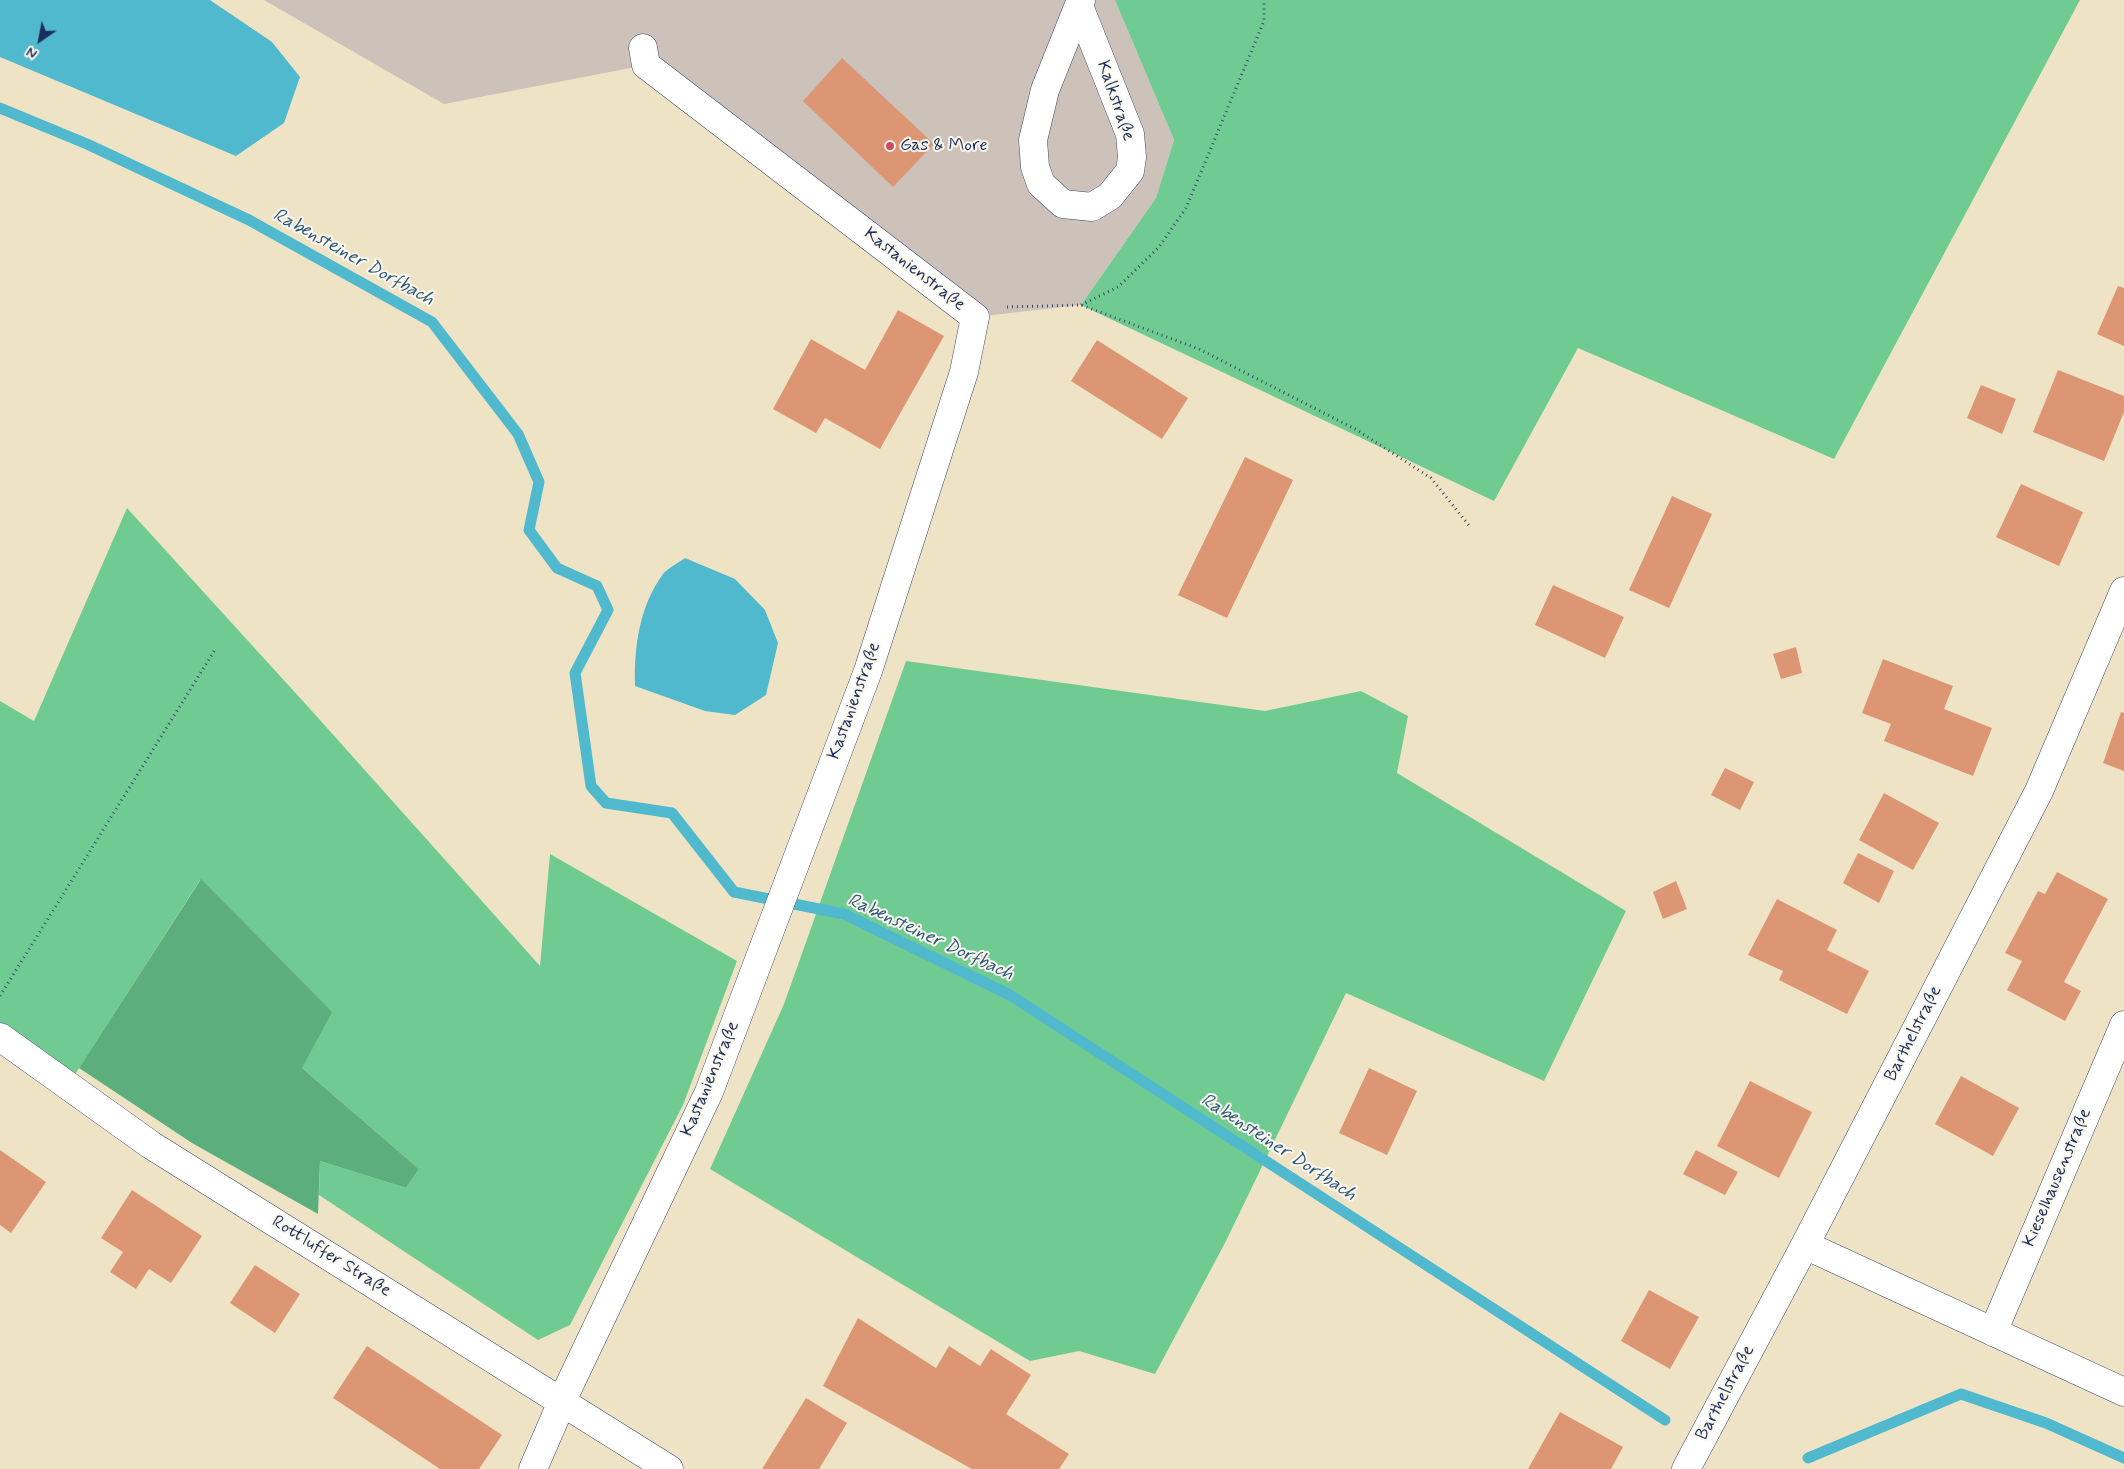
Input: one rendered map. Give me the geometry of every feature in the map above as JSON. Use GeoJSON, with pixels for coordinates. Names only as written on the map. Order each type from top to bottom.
{"type":"FeatureCollection","features":[{"type":"Feature","properties":{"kind":"street","name":"Kalkstraße"},"geometry":{"type":"LineString","coordinates":[[1080,3],[1130,134],[1132,156],[1130,171],[1110,196],[1092,207],[1063,204],[1041,184],[1035,167],[1033,140],[1045,90],[1080,3]]}},
{"type":"Feature","properties":{"kind":"street","name":"Kastanienstraße"},"geometry":{"type":"LineString","coordinates":[[533,1469],[564,1402],[568,1388],[709,1092],[868,671],[964,372],[975,318],[646,65],[643,48]]}},
{"type":"Feature","properties":{"kind":"street","name":"Barthelstraße"},"geometry":{"type":"LineString","coordinates":[[1686,1469],[1805,1245],[2039,791],[2124,592]]}},
{"type":"Feature","properties":{"kind":"street","name":"Kieselhausenstraße"},"geometry":{"type":"LineString","coordinates":[[1993,1332],[2124,1025]]}},
{"type":"Feature","properties":{"kind":"street","name":"Rottluffer Straße"},"geometry":{"type":"LineString","coordinates":[[0,1037],[151,1145],[669,1469]]}},
{"type":"Feature","properties":{"kind":"street"},"geometry":{"type":"LineString","coordinates":[[1805,1245],[2124,1392]]}},
{"type":"Feature","properties":{"kind":"path"},"geometry":{"type":"LineString","coordinates":[[1081,305],[1118,287],[1159,247],[1186,208],[1264,21],[1264,0]]}},
{"type":"Feature","properties":{"kind":"path"},"geometry":{"type":"LineString","coordinates":[[975,318],[1002,308],[1081,305],[1198,349],[1357,430],[1431,478],[1471,528]]}},
{"type":"Feature","properties":{"kind":"path"},"geometry":{"type":"LineString","coordinates":[[0,996],[216,648]]}},
{"type":"Feature","properties":{"kind":"shaded area"},"geometry":{"type":"Polygon","coordinates":[[[264,0],[1115,0],[1174,140],[1156,198],[1081,305],[975,317],[646,65],[444,104],[264,0]]]}},
{"type":"Feature","properties":{"kind":"green space"},"geometry":{"type":"Polygon","coordinates":[[[1115,0],[2080,0],[1834,459],[1578,348],[1494,501],[1081,305],[1156,198],[1174,140],[1115,0]]]}},
{"type":"Feature","properties":{"kind":"green space"},"geometry":{"type":"Polygon","coordinates":[[[127,508],[540,966],[550,854],[737,961],[683,1105],[570,1325],[538,1340],[319,1195],[320,1161],[406,1188],[419,1169],[302,1068],[200,880],[65,1090],[0,1044],[0,701],[34,721],[127,508]]]}},
{"type":"Feature","properties":{"kind":"green space"},"geometry":{"type":"Polygon","coordinates":[[[906,661],[1265,711],[1361,691],[1408,716],[1397,773],[1626,911],[1544,1081],[1346,993],[1225,1243],[1155,1374],[1079,1351],[1030,1361],[710,1169],[784,1004],[906,661]]]}},
{"type":"Feature","properties":{"kind":"green space"},"geometry":{"type":"Polygon","coordinates":[[[201,879],[332,1012],[302,1068],[419,1169],[406,1188],[320,1161],[318,1214],[192,1143],[79,1068],[201,879]]]}},
{"type":"Feature","properties":{"kind":"water"},"geometry":{"type":"Polygon","coordinates":[[[0,0],[210,0],[272,42],[300,77],[284,123],[236,156],[0,57],[0,0]]]}},
{"type":"Feature","properties":{"kind":"water"},"geometry":{"type":"Polygon","coordinates":[[[685,558],[735,579],[765,610],[778,643],[766,695],[735,715],[705,711],[635,686],[637,642],[648,600],[663,574],[685,558]]]}},
{"type":"Feature","properties":{"kind":"building"},"geometry":{"type":"Polygon","coordinates":[[[842,58],[934,144],[893,187],[803,101],[842,58]]]}},
{"type":"Feature","properties":{"kind":"building"},"geometry":{"type":"Polygon","coordinates":[[[2118,286],[2124,288],[2124,346],[2097,334],[2118,286]]]}},
{"type":"Feature","properties":{"kind":"building"},"geometry":{"type":"Polygon","coordinates":[[[898,310],[944,336],[880,449],[825,418],[816,433],[773,409],[811,339],[865,370],[898,310]]]}},
{"type":"Feature","properties":{"kind":"building"},"geometry":{"type":"Polygon","coordinates":[[[1097,340],[1188,398],[1162,439],[1071,381],[1097,340]]]}},
{"type":"Feature","properties":{"kind":"building"},"geometry":{"type":"Polygon","coordinates":[[[2058,370],[2124,396],[2124,412],[2104,461],[2033,432],[2058,370]]]}},
{"type":"Feature","properties":{"kind":"building"},"geometry":{"type":"Polygon","coordinates":[[[1981,385],[2016,399],[2002,434],[1967,418],[1981,385]]]}},
{"type":"Feature","properties":{"kind":"building"},"geometry":{"type":"Polygon","coordinates":[[[1245,457],[1293,480],[1227,618],[1178,595],[1245,457]]]}},
{"type":"Feature","properties":{"kind":"building"},"geometry":{"type":"Polygon","coordinates":[[[2021,484],[2083,512],[2059,566],[1996,537],[2021,484]]]}},
{"type":"Feature","properties":{"kind":"building"},"geometry":{"type":"Polygon","coordinates":[[[1672,496],[1712,514],[1669,608],[1629,590],[1672,496]]]}},
{"type":"Feature","properties":{"kind":"building"},"geometry":{"type":"Polygon","coordinates":[[[1553,585],[1624,617],[1605,658],[1535,625],[1553,585]]]}},
{"type":"Feature","properties":{"kind":"building"},"geometry":{"type":"Polygon","coordinates":[[[1796,647],[1802,673],[1781,679],[1773,654],[1796,647]]]}},
{"type":"Feature","properties":{"kind":"building"},"geometry":{"type":"Polygon","coordinates":[[[1883,659],[1953,686],[1944,709],[1992,728],[1973,776],[1884,741],[1891,724],[1862,713],[1883,659]]]}},
{"type":"Feature","properties":{"kind":"building"},"geometry":{"type":"Polygon","coordinates":[[[2121,712],[2124,713],[2124,771],[2103,763],[2121,712]]]}},
{"type":"Feature","properties":{"kind":"building"},"geometry":{"type":"Polygon","coordinates":[[[1725,768],[1754,782],[1740,810],[1711,795],[1725,768]]]}},
{"type":"Feature","properties":{"kind":"building"},"geometry":{"type":"Polygon","coordinates":[[[1884,793],[1939,823],[1913,870],[1859,840],[1884,793]]]}},
{"type":"Feature","properties":{"kind":"building"},"geometry":{"type":"Polygon","coordinates":[[[1858,853],[1894,871],[1879,903],[1843,883],[1858,853]]]}},
{"type":"Feature","properties":{"kind":"building"},"geometry":{"type":"Polygon","coordinates":[[[2057,872],[2108,899],[2064,982],[2081,991],[2065,1021],[2007,990],[2022,961],[2005,953],[2038,891],[2045,894],[2057,872]]]}},
{"type":"Feature","properties":{"kind":"building"},"geometry":{"type":"Polygon","coordinates":[[[1676,881],[1687,909],[1663,919],[1653,892],[1676,881]]]}},
{"type":"Feature","properties":{"kind":"building"},"geometry":{"type":"Polygon","coordinates":[[[1777,899],[1837,930],[1827,950],[1869,971],[1847,1014],[1779,980],[1783,971],[1748,955],[1777,899]]]}},
{"type":"Feature","properties":{"kind":"building"},"geometry":{"type":"Polygon","coordinates":[[[1369,1068],[1417,1091],[1387,1155],[1339,1133],[1369,1068]]]}},
{"type":"Feature","properties":{"kind":"building"},"geometry":{"type":"Polygon","coordinates":[[[1961,1076],[2019,1108],[1993,1156],[1935,1124],[1961,1076]]]}},
{"type":"Feature","properties":{"kind":"building"},"geometry":{"type":"Polygon","coordinates":[[[1750,1081],[1812,1112],[1779,1178],[1717,1146],[1750,1081]]]}},
{"type":"Feature","properties":{"kind":"building"},"geometry":{"type":"Polygon","coordinates":[[[0,1150],[46,1182],[11,1233],[0,1225],[0,1150]]]}},
{"type":"Feature","properties":{"kind":"building"},"geometry":{"type":"Polygon","coordinates":[[[1696,1150],[1738,1172],[1725,1195],[1683,1174],[1696,1150]]]}},
{"type":"Feature","properties":{"kind":"building"},"geometry":{"type":"Polygon","coordinates":[[[132,1190],[202,1236],[171,1283],[149,1269],[136,1289],[110,1272],[123,1252],[101,1238],[132,1190]]]}},
{"type":"Feature","properties":{"kind":"building"},"geometry":{"type":"Polygon","coordinates":[[[255,1265],[300,1294],[275,1333],[230,1303],[255,1265]]]}},
{"type":"Feature","properties":{"kind":"building"},"geometry":{"type":"Polygon","coordinates":[[[1649,1290],[1699,1317],[1670,1369],[1621,1341],[1649,1290]]]}},
{"type":"Feature","properties":{"kind":"building"},"geometry":{"type":"Polygon","coordinates":[[[858,1318],[936,1368],[949,1346],[980,1366],[991,1349],[1031,1375],[1006,1414],[1069,1454],[1059,1469],[972,1469],[823,1386],[858,1318]]]}},
{"type":"Feature","properties":{"kind":"building"},"geometry":{"type":"Polygon","coordinates":[[[367,1346],[502,1435],[479,1469],[440,1469],[333,1398],[367,1346]]]}},
{"type":"Feature","properties":{"kind":"building"},"geometry":{"type":"Polygon","coordinates":[[[806,1398],[847,1423],[819,1469],[762,1469],[806,1398]]]}},
{"type":"Feature","properties":{"kind":"building"},"geometry":{"type":"Polygon","coordinates":[[[1560,1412],[1623,1447],[1611,1469],[1528,1469],[1560,1412]]]}},
{"type":"Feature","properties":{"kind":"waterway","name":"Rabensteiner Dorfbach"},"geometry":{"type":"LineString","coordinates":[[0,108],[87,144],[249,220],[432,322],[518,434],[539,482],[529,530],[557,568],[597,586],[608,610],[575,673],[591,786],[606,803],[672,813],[734,892],[844,914],[1010,995],[1665,1420]]}},
{"type":"Feature","properties":{"kind":"waterway","name":"Rabensteiner Dorfbach"},"geometry":{"type":"LineString","coordinates":[[1808,1458],[1961,1394],[2046,1423],[2124,1458]]}},
{"type":"Feature","properties":{"kind":"place","name":"Gas & More"},"geometry":{"type":"Point","coordinates":[890,146]}}]}
